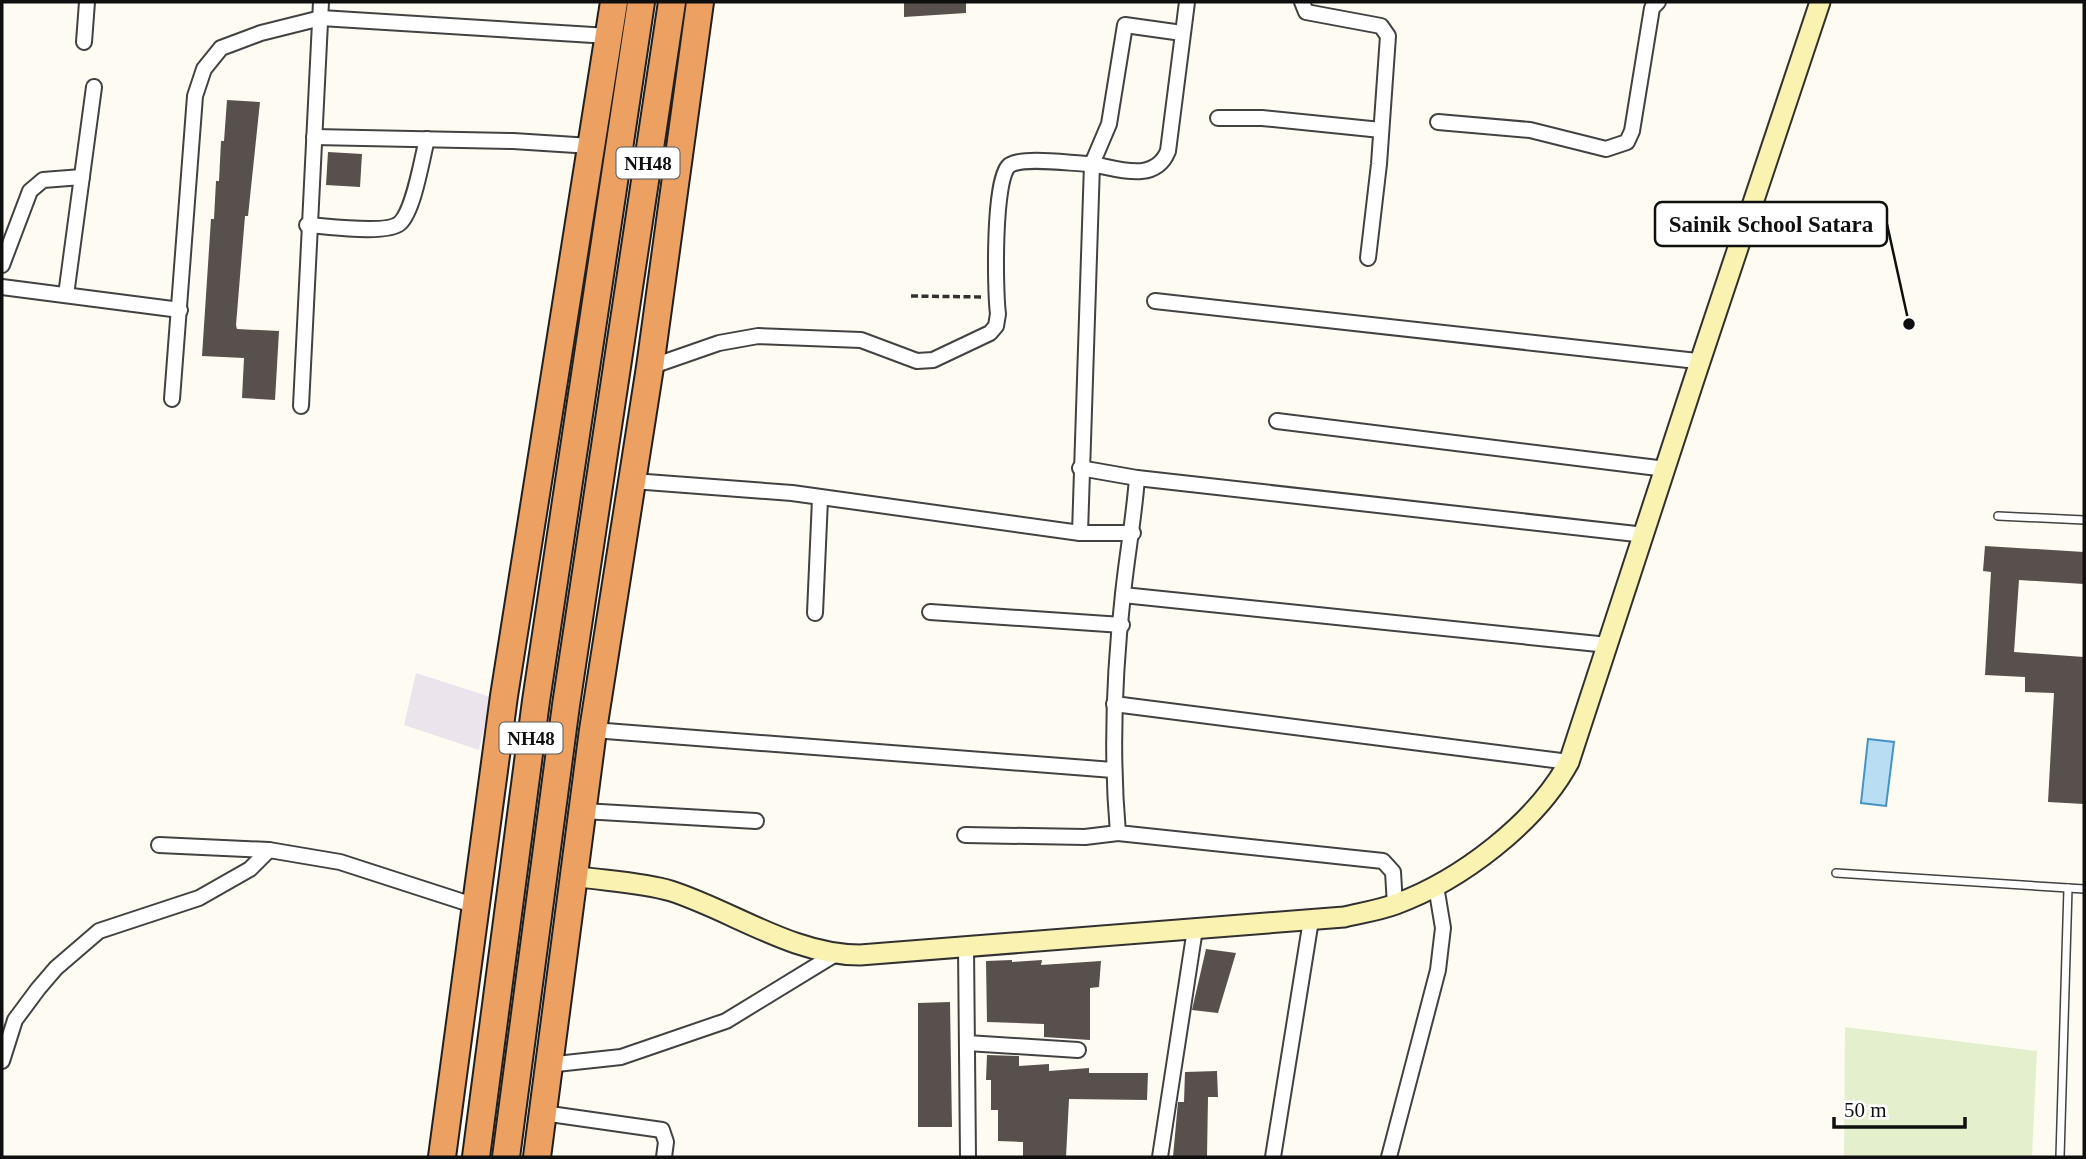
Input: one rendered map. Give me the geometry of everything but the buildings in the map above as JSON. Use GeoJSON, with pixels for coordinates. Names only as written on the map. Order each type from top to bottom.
{"type":"FeatureCollection","features":[{"type":"Feature","properties":{"kind":"highway"},"geometry":{"type":"LineString","coordinates":[[442,1157],[504,696],[614,2]]}},
{"type":"Feature","properties":{"kind":"highway","name":"NH48"},"geometry":{"type":"LineString","coordinates":[[476,1157],[536,701],[641,2]]}},
{"type":"Feature","properties":{"kind":"highway","name":"NH48"},"geometry":{"type":"LineString","coordinates":[[506,1157],[566,705],[672,2]]}},
{"type":"Feature","properties":{"kind":"highway"},"geometry":{"type":"LineString","coordinates":[[537,1157],[593,730],[650,367],[700,2]]}},
{"type":"Feature","properties":{"kind":"street"},"geometry":{"type":"LineString","coordinates":[[84,42],[87,2]]}},
{"type":"Feature","properties":{"kind":"street"},"geometry":{"type":"LineString","coordinates":[[301,406],[307,225],[321,2]]}},
{"type":"Feature","properties":{"kind":"street"},"geometry":{"type":"LineString","coordinates":[[650,367],[719,343],[758,336],[861,340],[917,361],[933,360],[990,333],[996,326],[999,192],[1003,172],[1010,165],[1022,162],[1092,164],[1143,172],[1157,168],[1164,162],[1168,151],[1187,2]]}},
{"type":"Feature","properties":{"kind":"street"},"geometry":{"type":"LineString","coordinates":[[1302,2],[1306,12],[1381,26],[1387,30],[1381,130],[1368,258]]}},
{"type":"Feature","properties":{"kind":"street"},"geometry":{"type":"LineString","coordinates":[[1438,122],[1530,130],[1606,149],[1627,142],[1632,131],[1652,8],[1658,2]]}},
{"type":"Feature","properties":{"kind":"street"},"geometry":{"type":"LineString","coordinates":[[574,876],[669,890],[834,955],[1344,917],[1395,905],[1436,886],[1479,860],[1552,791],[1569,762],[1645,536],[1698,361],[1820,2]]}},
{"type":"Feature","properties":{"kind":"street"},"geometry":{"type":"LineString","coordinates":[[172,400],[195,96],[204,69],[221,48],[261,33],[321,18],[608,36]]}},
{"type":"Feature","properties":{"kind":"street"},"geometry":{"type":"LineString","coordinates":[[1080,533],[1080,468],[1092,164],[1109,124],[1125,25],[1182,33]]}},
{"type":"Feature","properties":{"kind":"street"},"geometry":{"type":"LineString","coordinates":[[66,295],[94,87]]}},
{"type":"Feature","properties":{"kind":"street"},"geometry":{"type":"LineString","coordinates":[[1218,118],[1262,118],[1381,130]]}},
{"type":"Feature","properties":{"kind":"street"},"geometry":{"type":"LineString","coordinates":[[314,137],[591,146]]}},
{"type":"Feature","properties":{"kind":"street"},"geometry":{"type":"LineString","coordinates":[[307,225],[384,229],[400,224],[408,212],[427,139]]}},
{"type":"Feature","properties":{"kind":"street"},"geometry":{"type":"LineString","coordinates":[[2,265],[30,191],[43,180],[82,177]]}},
{"type":"Feature","properties":{"kind":"street"},"geometry":{"type":"LineString","coordinates":[[2,287],[180,310]]}},
{"type":"Feature","properties":{"kind":"street"},"geometry":{"type":"LineString","coordinates":[[1155,301],[1698,361]]}},
{"type":"Feature","properties":{"kind":"street"},"geometry":{"type":"LineString","coordinates":[[1277,421],[1666,469]]}},
{"type":"Feature","properties":{"kind":"street"},"geometry":{"type":"LineString","coordinates":[[1080,468],[1137,478],[1645,536]]}},
{"type":"Feature","properties":{"kind":"street"},"geometry":{"type":"LineString","coordinates":[[1118,834],[1113,771],[1114,704],[1123,594],[1133,533],[1137,478]]}},
{"type":"Feature","properties":{"kind":"street"},"geometry":{"type":"LineString","coordinates":[[633,481],[792,493],[1080,533],[1133,533]]}},
{"type":"Feature","properties":{"kind":"street"},"geometry":{"type":"LineString","coordinates":[[815,613],[820,499]]}},
{"type":"Feature","properties":{"kind":"street"},"geometry":{"type":"LineString","coordinates":[[1123,594],[1608,645]]}},
{"type":"Feature","properties":{"kind":"street"},"geometry":{"type":"LineString","coordinates":[[930,612],[1122,625]]}},
{"type":"Feature","properties":{"kind":"street"},"geometry":{"type":"LineString","coordinates":[[1114,704],[1569,762]]}},
{"type":"Feature","properties":{"kind":"street"},"geometry":{"type":"LineString","coordinates":[[593,730],[1113,771]]}},
{"type":"Feature","properties":{"kind":"street"},"geometry":{"type":"LineString","coordinates":[[583,811],[757,821]]}},
{"type":"Feature","properties":{"kind":"street"},"geometry":{"type":"LineString","coordinates":[[965,835],[1085,837],[1118,834],[1383,861],[1393,872],[1395,905]]}},
{"type":"Feature","properties":{"kind":"street"},"geometry":{"type":"LineString","coordinates":[[159,845],[269,850],[340,862],[476,906]]}},
{"type":"Feature","properties":{"kind":"street"},"geometry":{"type":"LineString","coordinates":[[2,1061],[15,1020],[30,999],[57,968],[99,932],[199,898],[250,869],[269,850]]}},
{"type":"Feature","properties":{"kind":"street"},"geometry":{"type":"LineString","coordinates":[[1389,1157],[1438,970],[1443,928],[1436,886]]}},
{"type":"Feature","properties":{"kind":"street"},"geometry":{"type":"LineString","coordinates":[[1273,1157],[1311,920]]}},
{"type":"Feature","properties":{"kind":"street"},"geometry":{"type":"LineString","coordinates":[[1160,1157],[1195,929]]}},
{"type":"Feature","properties":{"kind":"street"},"geometry":{"type":"LineString","coordinates":[[966,947],[968,1157]]}},
{"type":"Feature","properties":{"kind":"street"},"geometry":{"type":"LineString","coordinates":[[547,1065],[621,1057],[726,1021],[834,955]]}},
{"type":"Feature","properties":{"kind":"street"},"geometry":{"type":"LineString","coordinates":[[967,1042],[1078,1050]]}},
{"type":"Feature","properties":{"kind":"street"},"geometry":{"type":"LineString","coordinates":[[543,1113],[663,1130],[666,1142],[664,1157]]}},
{"type":"Feature","properties":{"kind":"lane"},"geometry":{"type":"LineString","coordinates":[[1998,516],[2084,520]]}},
{"type":"Feature","properties":{"kind":"lane"},"geometry":{"type":"LineString","coordinates":[[1836,873],[2084,889]]}},
{"type":"Feature","properties":{"kind":"lane"},"geometry":{"type":"LineString","coordinates":[[2060,1157],[2068,888]]}},
{"type":"Feature","properties":{"kind":"path"},"geometry":{"type":"LineString","coordinates":[[911,296],[996,298]]}},
{"type":"Feature","properties":{"kind":"shaded area"},"geometry":{"type":"Polygon","coordinates":[[[416,673],[491,697],[479,750],[404,725],[416,673]]]}},
{"type":"Feature","properties":{"kind":"green space"},"geometry":{"type":"Polygon","coordinates":[[[1845,1027],[2037,1051],[2032,1157],[1844,1157],[1845,1027]]]}},
{"type":"Feature","properties":{"kind":"water"},"geometry":{"type":"Polygon","coordinates":[[[1868,739],[1894,742],[1886,806],[1861,803],[1868,739]]]}},
{"type":"Feature","properties":{"kind":"place","name":"Sainik School Satara"},"geometry":{"type":"Point","coordinates":[1909,324]}}]}
